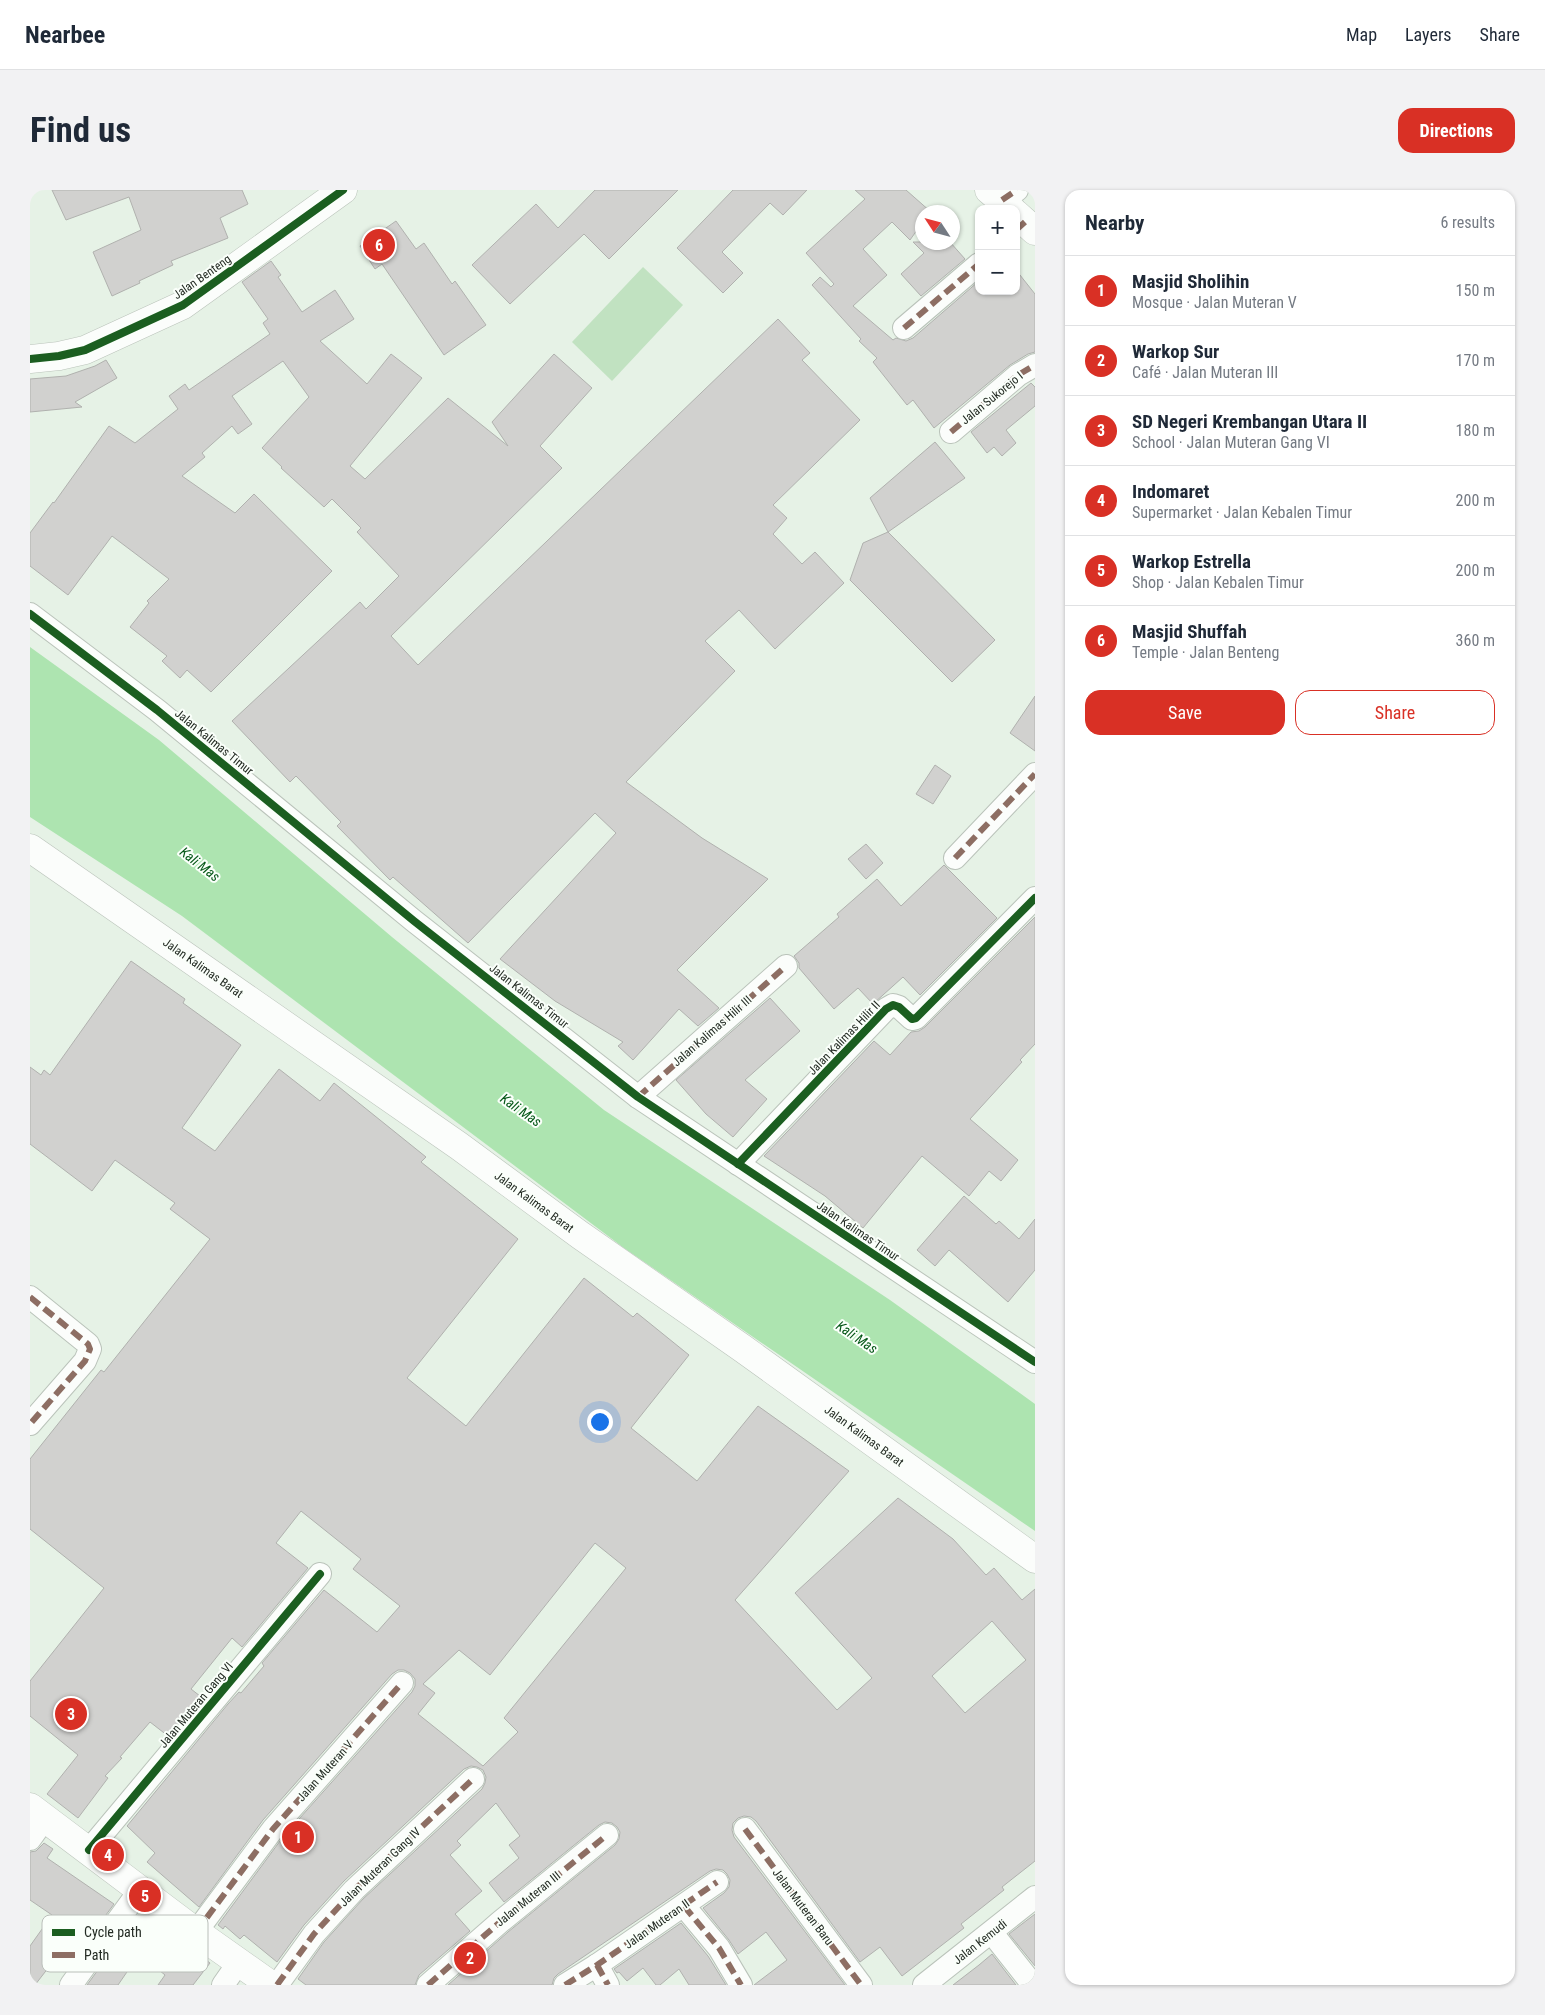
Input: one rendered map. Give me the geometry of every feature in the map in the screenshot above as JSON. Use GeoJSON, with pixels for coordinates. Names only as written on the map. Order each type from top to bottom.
{"type":"FeatureCollection","features":[{"type":"Feature","properties":{"kind":"street","name":"Jalan Benteng"},"geometry":{"type":"LineString","coordinates":[[30,359],[59,356],[85,350],[183,305],[343,190]]}},
{"type":"Feature","properties":{"kind":"street"},"geometry":{"type":"LineString","coordinates":[[904,328],[975,267]]}},
{"type":"Feature","properties":{"kind":"street","name":"Jalan Sukorejo I"},"geometry":{"type":"LineString","coordinates":[[951,432],[1018,376],[1035,365]]}},
{"type":"Feature","properties":{"kind":"street","name":"Jalan Kalimas Timur"},"geometry":{"type":"LineString","coordinates":[[31,614],[158,710],[414,920],[638,1097],[1035,1362]]}},
{"type":"Feature","properties":{"kind":"street"},"geometry":{"type":"LineString","coordinates":[[956,858],[1035,774]]}},
{"type":"Feature","properties":{"kind":"street","name":"Jalan Kalimas Barat"},"geometry":{"type":"LineString","coordinates":[[30,848],[458,1146],[1035,1559]]}},
{"type":"Feature","properties":{"kind":"street","name":"Jalan Kalimas Hilir II"},"geometry":{"type":"LineString","coordinates":[[738,1164],[886,1009],[892,1005],[896,1006],[912,1018],[916,1018],[1035,898]]}},
{"type":"Feature","properties":{"kind":"street","name":"Jalan Kalimas Hilir III"},"geometry":{"type":"LineString","coordinates":[[638,1097],[786,966]]}},
{"type":"Feature","properties":{"kind":"street"},"geometry":{"type":"LineString","coordinates":[[30,1297],[88,1344],[89,1352],[85,1361],[30,1424]]}},
{"type":"Feature","properties":{"kind":"street","name":"Jalan Muteran Gang VI"},"geometry":{"type":"LineString","coordinates":[[89,1850],[320,1574]]}},
{"type":"Feature","properties":{"kind":"street","name":"Jalan Muteran V"},"geometry":{"type":"LineString","coordinates":[[208,1916],[273,1829],[402,1683]]}},
{"type":"Feature","properties":{"kind":"street","name":"Jalan Muteran Gang IV"},"geometry":{"type":"LineString","coordinates":[[277,1985],[314,1934],[354,1890],[473,1779]]}},
{"type":"Feature","properties":{"kind":"street"},"geometry":{"type":"LineString","coordinates":[[35,1821],[89,1850],[173,1915]]}},
{"type":"Feature","properties":{"kind":"street","name":"Jalan Muteran Baru"},"geometry":{"type":"LineString","coordinates":[[745,1829],[861,1985]]}},
{"type":"Feature","properties":{"kind":"street","name":"Jalan Muteran III"},"geometry":{"type":"LineString","coordinates":[[428,1985],[500,1922],[607,1835]]}},
{"type":"Feature","properties":{"kind":"street","name":"Jalan Muteran II"},"geometry":{"type":"LineString","coordinates":[[565,1985],[597,1966],[716,1882]]}},
{"type":"Feature","properties":{"kind":"street"},"geometry":{"type":"LineString","coordinates":[[122,1915],[140,1890]]}},
{"type":"Feature","properties":{"kind":"street","name":"Jalan Kemudi"},"geometry":{"type":"LineString","coordinates":[[924,1985],[1035,1897]]}},
{"type":"Feature","properties":{"kind":"street"},"geometry":{"type":"LineString","coordinates":[[684,1906],[719,1948],[741,1985]]}},
{"type":"Feature","properties":{"kind":"street"},"geometry":{"type":"LineString","coordinates":[[992,1933],[1033,1985]]}},
{"type":"Feature","properties":{"kind":"street"},"geometry":{"type":"LineString","coordinates":[[208,1940],[271,1985]]}},
{"type":"Feature","properties":{"kind":"street"},"geometry":{"type":"LineString","coordinates":[[223,1985],[239,1962]]}},
{"type":"Feature","properties":{"kind":"street"},"geometry":{"type":"LineString","coordinates":[[597,1966],[608,1985]]}},
{"type":"Feature","properties":{"kind":"street"},"geometry":{"type":"LineString","coordinates":[[72,1985],[81,1972]]}},
{"type":"Feature","properties":{"kind":"shaded area"},"geometry":{"type":"Polygon","coordinates":[[[643,267],[683,305],[612,381],[572,342],[643,267]]]}},
{"type":"Feature","properties":{"kind":"water","name":"Kali Mas"},"geometry":{"type":"Polygon","coordinates":[[[30,647],[159,740],[392,937],[604,1110],[890,1300],[1035,1404],[1035,1531],[624,1248],[182,916],[30,817],[30,647]]]}},
{"type":"Feature","properties":{"kind":"building"},"geometry":{"type":"Polygon","coordinates":[[[52,190],[242,190],[248,204],[220,218],[228,238],[171,261],[173,265],[112,296],[93,252],[141,230],[129,197],[66,220],[52,190]]]}},
{"type":"Feature","properties":{"kind":"building"},"geometry":{"type":"Polygon","coordinates":[[[595,190],[678,190],[609,259],[584,234],[510,304],[472,265],[536,204],[558,228],[595,190]]]}},
{"type":"Feature","properties":{"kind":"building"},"geometry":{"type":"Polygon","coordinates":[[[733,190],[807,190],[783,215],[770,203],[722,252],[743,273],[723,293],[677,248],[733,190]]]}},
{"type":"Feature","properties":{"kind":"building"},"geometry":{"type":"Polygon","coordinates":[[[855,190],[906,190],[923,205],[915,205],[915,233],[910,240],[892,222],[863,249],[887,275],[853,306],[893,340],[896,338],[906,341],[913,338],[975,284],[975,295],[1020,295],[1020,275],[1035,294],[1035,352],[1010,365],[934,428],[913,400],[907,405],[873,362],[877,358],[859,341],[861,339],[812,285],[820,277],[831,287],[834,284],[806,253],[865,199],[855,190]]]}},
{"type":"Feature","properties":{"kind":"building"},"geometry":{"type":"Polygon","coordinates":[[[396,221],[416,249],[424,243],[452,284],[455,281],[486,325],[444,355],[382,264],[375,269],[360,246],[396,221]]]}},
{"type":"Feature","properties":{"kind":"building"},"geometry":{"type":"Polygon","coordinates":[[[921,250],[957,250],[965,259],[921,296],[901,274],[924,253],[921,250]]]}},
{"type":"Feature","properties":{"kind":"building"},"geometry":{"type":"Polygon","coordinates":[[[271,261],[281,275],[278,277],[302,312],[335,290],[354,319],[320,341],[367,384],[391,354],[422,378],[350,466],[365,479],[448,398],[508,446],[492,422],[554,354],[592,388],[540,446],[562,468],[391,636],[418,665],[778,319],[810,353],[802,360],[860,420],[773,505],[787,518],[773,534],[802,564],[815,552],[844,583],[775,649],[739,610],[705,641],[735,671],[626,782],[702,838],[768,879],[677,970],[719,1008],[698,1026],[679,1009],[633,1060],[618,1046],[623,1042],[555,1001],[500,959],[616,833],[595,813],[468,943],[393,877],[390,880],[337,826],[341,822],[296,776],[290,782],[232,721],[360,602],[366,609],[399,576],[357,532],[361,528],[332,499],[324,507],[262,448],[309,397],[283,361],[232,396],[252,424],[238,434],[232,426],[202,453],[205,457],[182,476],[235,513],[254,494],[332,571],[211,692],[187,670],[180,678],[162,661],[167,656],[130,627],[149,603],[147,601],[169,579],[112,536],[68,595],[30,566],[30,533],[109,426],[135,443],[178,409],[169,396],[185,384],[189,390],[270,334],[263,323],[268,319],[242,282],[271,261]]]}},
{"type":"Feature","properties":{"kind":"building"},"geometry":{"type":"Polygon","coordinates":[[[106,360],[117,378],[75,402],[82,407],[30,412],[30,379],[66,376],[106,360]]]}},
{"type":"Feature","properties":{"kind":"building"},"geometry":{"type":"Polygon","coordinates":[[[1031,383],[1035,387],[1035,406],[1006,430],[1016,443],[1002,456],[994,447],[987,453],[971,432],[1031,383]]]}},
{"type":"Feature","properties":{"kind":"building"},"geometry":{"type":"Polygon","coordinates":[[[935,442],[965,478],[888,532],[870,498],[935,442]]]}},
{"type":"Feature","properties":{"kind":"building"},"geometry":{"type":"Polygon","coordinates":[[[888,532],[995,640],[952,682],[850,580],[863,543],[888,532]]]}},
{"type":"Feature","properties":{"kind":"building"},"geometry":{"type":"Polygon","coordinates":[[[1035,696],[1035,751],[1010,733],[1035,696]]]}},
{"type":"Feature","properties":{"kind":"building"},"geometry":{"type":"Polygon","coordinates":[[[935,765],[951,776],[933,804],[916,794],[935,765]]]}},
{"type":"Feature","properties":{"kind":"building"},"geometry":{"type":"Polygon","coordinates":[[[866,844],[883,863],[866,879],[848,859],[866,844]]]}},
{"type":"Feature","properties":{"kind":"building"},"geometry":{"type":"Polygon","coordinates":[[[944,865],[997,918],[920,995],[903,977],[873,1004],[858,988],[834,1009],[799,968],[799,963],[794,956],[839,917],[837,914],[877,879],[901,906],[944,865]]]}},
{"type":"Feature","properties":{"kind":"building"},"geometry":{"type":"Polygon","coordinates":[[[1035,917],[1035,1044],[1020,1060],[1022,1062],[970,1119],[1018,1160],[1001,1181],[989,1171],[969,1196],[922,1156],[863,1228],[825,1196],[764,1156],[874,1041],[890,1055],[911,1032],[919,1031],[925,1027],[1035,917]]]}},
{"type":"Feature","properties":{"kind":"building"},"geometry":{"type":"Polygon","coordinates":[[[131,961],[185,999],[183,1003],[241,1045],[182,1128],[215,1151],[279,1069],[320,1101],[334,1083],[426,1157],[421,1162],[518,1239],[407,1378],[466,1426],[584,1278],[633,1317],[637,1313],[689,1355],[631,1428],[697,1481],[758,1406],[849,1471],[735,1600],[837,1710],[872,1678],[795,1593],[898,1498],[953,1539],[986,1575],[994,1568],[1022,1600],[1035,1589],[1035,1861],[1002,1887],[1004,1890],[961,1924],[964,1928],[902,1976],[880,1947],[860,1962],[756,1821],[751,1817],[744,1816],[738,1818],[733,1823],[734,1837],[845,1985],[754,1985],[787,1960],[766,1932],[738,1954],[703,1908],[724,1893],[729,1887],[730,1880],[727,1874],[723,1870],[716,1869],[710,1871],[558,1974],[554,1978],[552,1985],[448,1985],[508,1932],[615,1845],[619,1839],[620,1832],[612,1823],[605,1822],[599,1825],[504,1902],[489,1883],[519,1858],[509,1845],[520,1836],[496,1803],[457,1841],[461,1845],[450,1855],[482,1891],[455,1914],[470,1931],[419,1975],[415,1985],[306,1985],[298,1979],[324,1942],[363,1899],[482,1789],[486,1777],[483,1770],[477,1767],[471,1766],[464,1769],[344,1881],[304,1925],[277,1962],[244,1935],[240,1939],[225,1926],[223,1929],[218,1925],[283,1837],[412,1692],[415,1686],[415,1679],[410,1673],[398,1670],[392,1674],[263,1820],[199,1907],[147,1862],[155,1853],[127,1826],[228,1704],[239,1692],[241,1693],[264,1666],[262,1663],[324,1590],[377,1632],[400,1606],[353,1569],[361,1559],[301,1511],[276,1543],[308,1568],[242,1647],[232,1638],[191,1689],[200,1696],[168,1736],[150,1722],[120,1757],[122,1758],[105,1776],[108,1778],[78,1818],[47,1794],[78,1755],[30,1716],[30,1681],[104,1588],[30,1529],[30,1459],[101,1370],[104,1372],[210,1239],[170,1209],[175,1203],[115,1160],[92,1191],[30,1144],[30,1067],[41,1075],[44,1070],[50,1075],[131,961]],[[595,1543],[490,1675],[459,1650],[423,1684],[435,1693],[418,1714],[483,1766],[518,1732],[504,1718],[626,1568],[595,1543]],[[992,1621],[932,1676],[965,1713],[1026,1660],[992,1621]]]}},
{"type":"Feature","properties":{"kind":"building"},"geometry":{"type":"Polygon","coordinates":[[[770,998],[800,1031],[745,1080],[767,1099],[733,1137],[706,1114],[676,1080],[770,998]]]}},
{"type":"Feature","properties":{"kind":"building"},"geometry":{"type":"Polygon","coordinates":[[[964,1196],[996,1224],[999,1221],[1019,1239],[1035,1219],[1035,1270],[1008,1302],[949,1250],[935,1266],[917,1250],[964,1196]]]}},
{"type":"Feature","properties":{"kind":"building"},"geometry":{"type":"Polygon","coordinates":[[[44,1843],[53,1849],[47,1858],[114,1904],[106,1915],[52,1915],[30,1900],[30,1852],[36,1851],[44,1843]]]}},
{"type":"Feature","properties":{"kind":"building"},"geometry":{"type":"Polygon","coordinates":[[[1035,1914],[1035,1966],[1009,1934],[1035,1914]]]}},
{"type":"Feature","properties":{"kind":"building"},"geometry":{"type":"Polygon","coordinates":[[[681,1923],[708,1956],[726,1985],[689,1985],[679,1969],[660,1985],[656,1985],[643,1968],[627,1981],[614,1969],[681,1923]]]}},
{"type":"Feature","properties":{"kind":"building"},"geometry":{"type":"Polygon","coordinates":[[[42,1929],[42,1972],[45,1972],[35,1985],[30,1985],[30,1946],[42,1929]]]}},
{"type":"Feature","properties":{"kind":"building"},"geometry":{"type":"Polygon","coordinates":[[[992,1954],[1016,1985],[953,1985],[979,1965],[992,1954]]]}},
{"type":"Feature","properties":{"kind":"building"},"geometry":{"type":"Polygon","coordinates":[[[96,1972],[127,1972],[118,1985],[87,1985],[96,1972]]]}},
{"type":"Feature","properties":{"kind":"building"},"geometry":{"type":"Polygon","coordinates":[[[161,1972],[203,1972],[193,1985],[158,1985],[165,1975],[161,1972]]]}},
{"type":"Feature","properties":{"kind":"marked path"},"geometry":{"type":"LineString","coordinates":[[1002,200],[1017,190]]}},
{"type":"Feature","properties":{"kind":"marked path"},"geometry":{"type":"LineString","coordinates":[[1020,226],[1025,222]]}},
{"type":"Feature","properties":{"kind":"marked path"},"geometry":{"type":"LineString","coordinates":[[904,328],[975,267]]}},
{"type":"Feature","properties":{"kind":"marked path"},"geometry":{"type":"LineString","coordinates":[[951,432],[1018,375],[1035,365]]}},
{"type":"Feature","properties":{"kind":"marked path"},"geometry":{"type":"LineString","coordinates":[[955,858],[1035,774]]}},
{"type":"Feature","properties":{"kind":"marked path"},"geometry":{"type":"LineString","coordinates":[[638,1097],[786,966]]}},
{"type":"Feature","properties":{"kind":"marked path"},"geometry":{"type":"LineString","coordinates":[[30,1297],[88,1344],[90,1349],[85,1361],[30,1424]]}},
{"type":"Feature","properties":{"kind":"marked path"},"geometry":{"type":"LineString","coordinates":[[208,1916],[273,1829],[402,1683]]}},
{"type":"Feature","properties":{"kind":"marked path"},"geometry":{"type":"LineString","coordinates":[[277,1985],[314,1934],[354,1890],[473,1779]]}},
{"type":"Feature","properties":{"kind":"marked path"},"geometry":{"type":"LineString","coordinates":[[745,1829],[861,1985]]}},
{"type":"Feature","properties":{"kind":"marked path"},"geometry":{"type":"LineString","coordinates":[[428,1985],[500,1922],[607,1835]]}},
{"type":"Feature","properties":{"kind":"marked path"},"geometry":{"type":"LineString","coordinates":[[565,1985],[717,1882]]}},
{"type":"Feature","properties":{"kind":"marked path"},"geometry":{"type":"LineString","coordinates":[[684,1906],[719,1948],[741,1985]]}},
{"type":"Feature","properties":{"kind":"marked path"},"geometry":{"type":"LineString","coordinates":[[597,1965],[608,1985]]}},
{"type":"Feature","properties":{"kind":"cycle path"},"geometry":{"type":"LineString","coordinates":[[30,359],[59,356],[85,350],[183,305],[343,190]]}},
{"type":"Feature","properties":{"kind":"cycle path"},"geometry":{"type":"LineString","coordinates":[[30,614],[157,710],[414,921],[638,1097],[1035,1362]]}},
{"type":"Feature","properties":{"kind":"cycle path"},"geometry":{"type":"LineString","coordinates":[[738,1164],[886,1009],[893,1005],[899,1007],[912,1019],[916,1018],[1035,898]]}},
{"type":"Feature","properties":{"kind":"cycle path"},"geometry":{"type":"LineString","coordinates":[[89,1850],[320,1574]]}},
{"type":"Feature","properties":{"kind":"place","name":"Masjid Shuffah"},"geometry":{"type":"Point","coordinates":[379,245]}},
{"type":"Feature","properties":{"kind":"place","name":"SD Negeri Krembangan Utara II"},"geometry":{"type":"Point","coordinates":[71,1714]}},
{"type":"Feature","properties":{"kind":"place","name":"Masjid Sholihin"},"geometry":{"type":"Point","coordinates":[298,1837]}},
{"type":"Feature","properties":{"kind":"place","name":"Indomaret"},"geometry":{"type":"Point","coordinates":[108,1855]}},
{"type":"Feature","properties":{"kind":"place","name":"Warkop Estrella"},"geometry":{"type":"Point","coordinates":[145,1896]}},
{"type":"Feature","properties":{"kind":"place","name":"Warkop Sur"},"geometry":{"type":"Point","coordinates":[470,1958]}}]}
